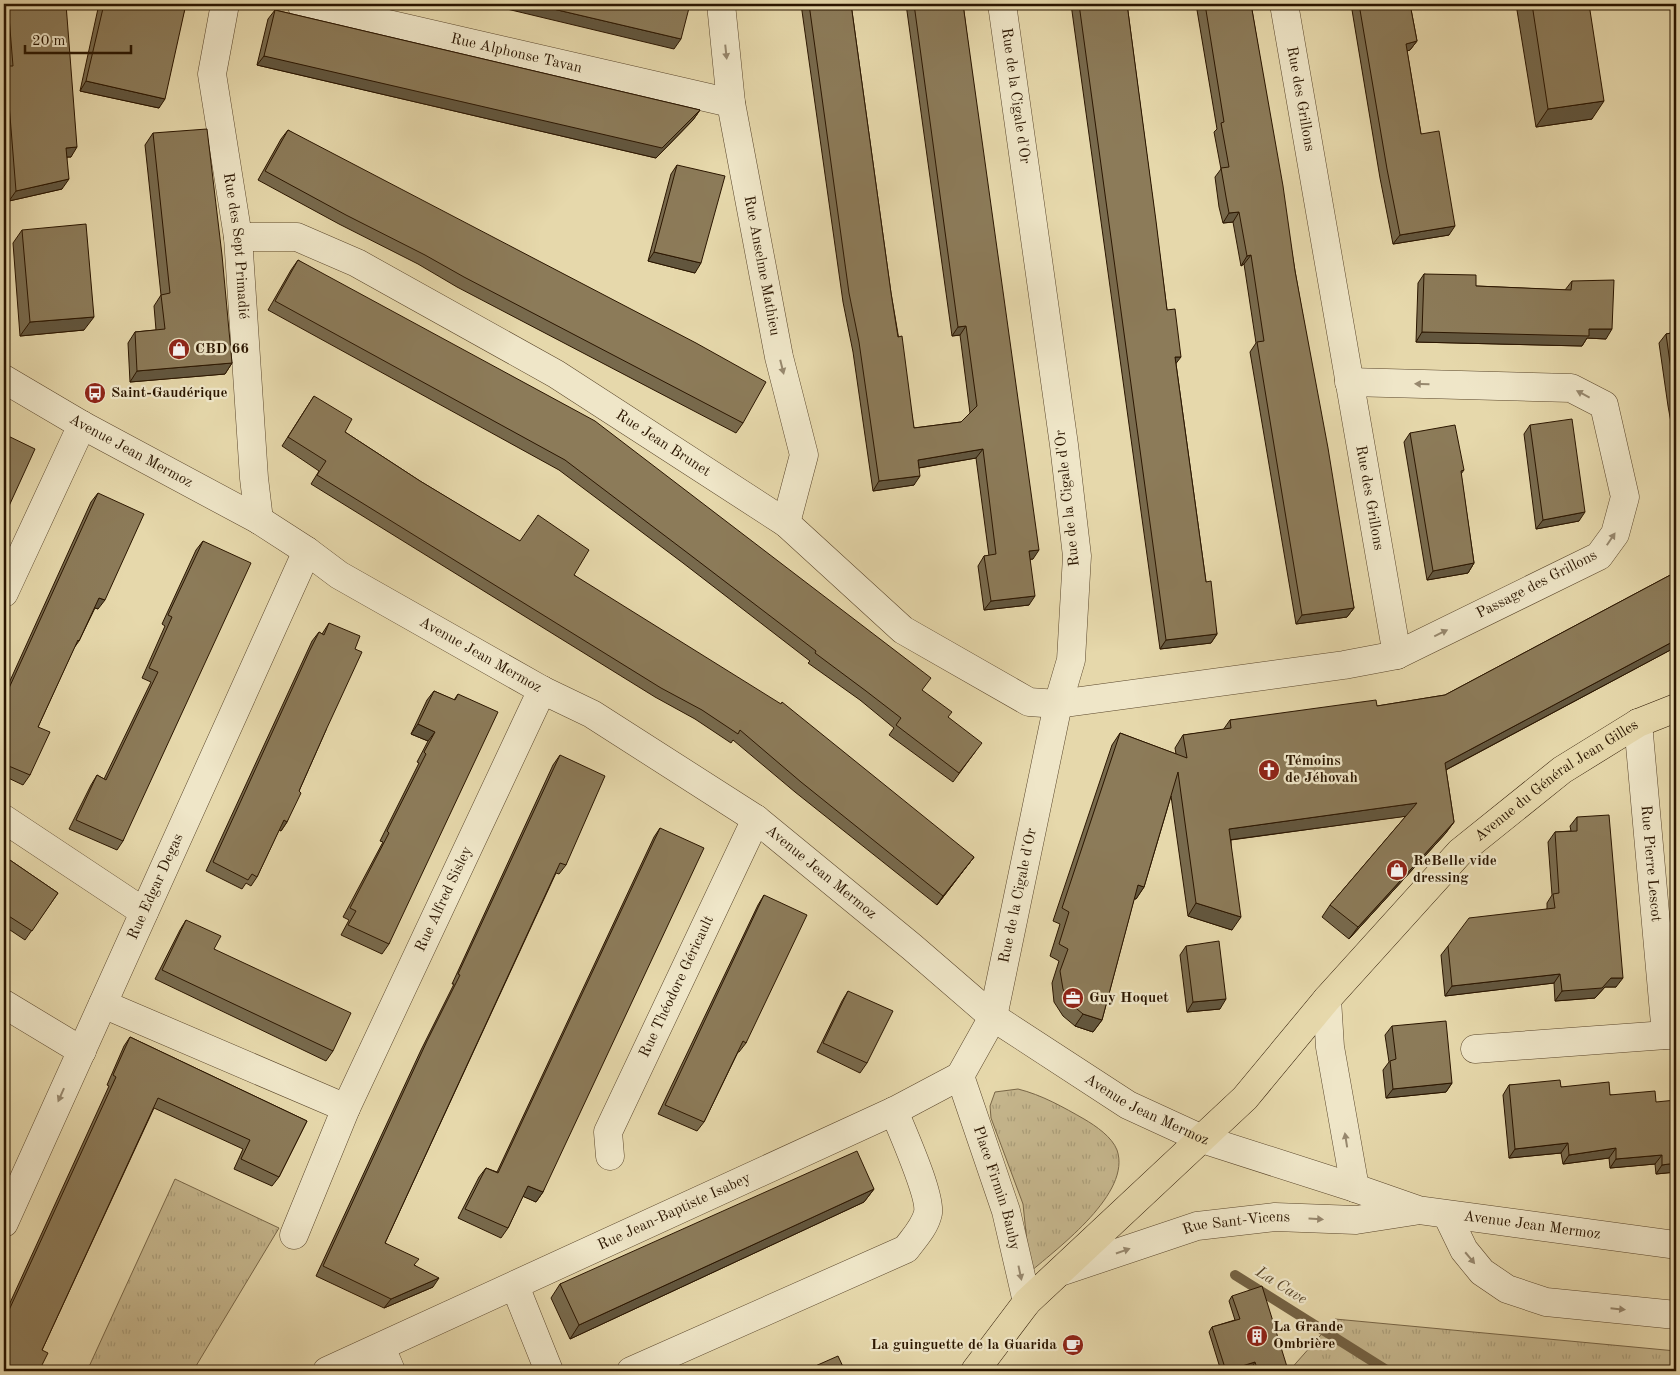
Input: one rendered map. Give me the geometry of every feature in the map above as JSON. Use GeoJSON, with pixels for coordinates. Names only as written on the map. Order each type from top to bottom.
{"type":"FeatureCollection","features":[{"type":"Feature","properties":{"kind":"main road","name":"Avenue du Général Jean Gilles"},"geometry":{"type":"LineString","coordinates":[[1202,1139],[1245,1098],[1327,999],[1460,852],[1562,770],[1638,723],[1676,708]]}},
{"type":"Feature","properties":{"kind":"main road","name":"Rue Sant-Vicens"},"geometry":{"type":"LineString","coordinates":[[975,1371],[1026,1302],[1202,1139]]}},
{"type":"Feature","properties":{"kind":"street","name":"Rue des Sept Primadié"},"geometry":{"type":"LineString","coordinates":[[225,4],[212,74],[238,238],[253,469],[259,520]]}},
{"type":"Feature","properties":{"kind":"street","name":"Rue Alphonse Tavan"},"geometry":{"type":"LineString","coordinates":[[301,4],[731,103]]}},
{"type":"Feature","properties":{"kind":"street","name":"Rue Anselme Mathieu"},"geometry":{"type":"LineString","coordinates":[[721,4],[731,103],[779,357],[804,455],[786,523]]}},
{"type":"Feature","properties":{"kind":"street","name":"Rue de la Cigale d'Or"},"geometry":{"type":"LineString","coordinates":[[993,1017],[1058,704],[1071,660],[1077,556],[1064,445],[1002,4]]}},
{"type":"Feature","properties":{"kind":"street","name":"Rue des Grillons"},"geometry":{"type":"LineString","coordinates":[[1284,4],[1397,655]]}},
{"type":"Feature","properties":{"kind":"street","name":"Rue Jean Brunet"},"geometry":{"type":"LineString","coordinates":[[238,238],[297,238],[357,263],[556,374],[786,523],[903,630],[1029,702],[1058,704]]}},
{"type":"Feature","properties":{"kind":"street","name":"Avenue Jean Mermoz"},"geometry":{"type":"LineString","coordinates":[[4,379],[82,425],[259,520],[307,551],[339,575],[542,690],[592,714],[756,819],[912,947],[993,1017],[1128,1105],[1202,1139],[1418,1210],[1676,1245]]}},
{"type":"Feature","properties":{"kind":"street","name":"Passage des Grillons"},"geometry":{"type":"LineString","coordinates":[[1349,382],[1571,388],[1604,405],[1626,497],[1616,534],[1599,556],[1397,655]]}},
{"type":"Feature","properties":{"kind":"street"},"geometry":{"type":"LineString","coordinates":[[4,593],[82,425]]}},
{"type":"Feature","properties":{"kind":"street","name":"Rue Edgar Degas"},"geometry":{"type":"LineString","coordinates":[[4,1223],[307,551]]}},
{"type":"Feature","properties":{"kind":"street"},"geometry":{"type":"LineString","coordinates":[[1058,704],[1344,665],[1397,655]]}},
{"type":"Feature","properties":{"kind":"street","name":"Rue Alfred Sisley"},"geometry":{"type":"LineString","coordinates":[[294,1235],[346,1108],[542,690]]}},
{"type":"Feature","properties":{"kind":"street","name":"Rue Pierre Lescot"},"geometry":{"type":"LineString","coordinates":[[1474,1049],[1671,1035],[1638,723]]}},
{"type":"Feature","properties":{"kind":"street"},"geometry":{"type":"LineString","coordinates":[[4,819],[144,912]]}},
{"type":"Feature","properties":{"kind":"street","name":"Rue Théodore Géricault"},"geometry":{"type":"LineString","coordinates":[[610,1156],[608,1132],[756,819]]}},
{"type":"Feature","properties":{"kind":"street"},"geometry":{"type":"LineString","coordinates":[[1327,999],[1330,1047],[1355,1188]]}},
{"type":"Feature","properties":{"kind":"street"},"geometry":{"type":"LineString","coordinates":[[4,1004],[82,1050]]}},
{"type":"Feature","properties":{"kind":"street"},"geometry":{"type":"LineString","coordinates":[[103,1004],[346,1108]]}},
{"type":"Feature","properties":{"kind":"street"},"geometry":{"type":"LineString","coordinates":[[960,1076],[993,1017]]}},
{"type":"Feature","properties":{"kind":"street","name":"Rue Jean-Baptiste Isabey"},"geometry":{"type":"LineString","coordinates":[[327,1371],[386,1359],[515,1286],[894,1110],[960,1076]]}},
{"type":"Feature","properties":{"kind":"street","name":"Place Firmin Bauby"},"geometry":{"type":"LineString","coordinates":[[960,1076],[1006,1211],[1026,1302]]}},
{"type":"Feature","properties":{"kind":"street"},"geometry":{"type":"LineString","coordinates":[[631,1371],[906,1249],[920,1231],[928,1212],[926,1194],[894,1110]]}},
{"type":"Feature","properties":{"kind":"street","name":"Rue Sant-Vicens"},"geometry":{"type":"LineString","coordinates":[[1060,1272],[1197,1226],[1275,1217],[1356,1220],[1418,1210]]}},
{"type":"Feature","properties":{"kind":"street"},"geometry":{"type":"LineString","coordinates":[[1447,1215],[1464,1250],[1482,1272],[1508,1289],[1546,1302],[1676,1316]]}},
{"type":"Feature","properties":{"kind":"street"},"geometry":{"type":"LineString","coordinates":[[515,1286],[549,1371]]}},
{"type":"Feature","properties":{"kind":"green space"},"geometry":{"type":"Polygon","coordinates":[[[1018,1089],[1052,1102],[1098,1128],[1115,1145],[1119,1167],[1114,1184],[1104,1201],[1090,1218],[1030,1272],[1023,1204],[991,1118],[990,1106],[995,1092],[1018,1089]]]}},
{"type":"Feature","properties":{"kind":"green space"},"geometry":{"type":"Polygon","coordinates":[[[175,1179],[279,1228],[193,1371],[87,1371],[175,1179]]]}},
{"type":"Feature","properties":{"kind":"green space"},"geometry":{"type":"Polygon","coordinates":[[[1335,1319],[1676,1351],[1676,1371],[1289,1371],[1335,1319]]]}},
{"type":"Feature","properties":{"kind":"building"},"geometry":{"type":"Polygon","coordinates":[[[8,4],[66,4],[77,147],[66,148],[69,179],[16,191],[6,66],[13,66],[8,4]]]}},
{"type":"Feature","properties":{"kind":"building"},"geometry":{"type":"Polygon","coordinates":[[[104,4],[186,4],[165,99],[86,81],[104,4]]]}},
{"type":"Feature","properties":{"kind":"building"},"geometry":{"type":"Polygon","coordinates":[[[532,4],[689,4],[689,8],[681,39],[532,4]]]}},
{"type":"Feature","properties":{"kind":"building"},"geometry":{"type":"Polygon","coordinates":[[[809,4],[851,4],[891,293],[898,337],[902,336],[914,428],[961,422],[977,406],[966,326],[958,327],[914,4],[963,4],[1039,550],[1029,551],[1035,596],[991,601],[984,556],[996,554],[983,449],[918,460],[920,476],[879,481],[859,342],[849,293],[809,4]]]}},
{"type":"Feature","properties":{"kind":"building"},"geometry":{"type":"Polygon","coordinates":[[[1079,4],[1127,4],[1167,310],[1175,309],[1181,357],[1175,357],[1206,582],[1211,581],[1217,634],[1166,640],[1079,4]]]}},
{"type":"Feature","properties":{"kind":"building"},"geometry":{"type":"Polygon","coordinates":[[[1205,4],[1251,4],[1283,186],[1295,271],[1328,448],[1354,608],[1302,615],[1257,342],[1264,341],[1251,255],[1247,256],[1239,212],[1229,213],[1221,168],[1229,167],[1221,123],[1224,122],[1205,4]]]}},
{"type":"Feature","properties":{"kind":"building"},"geometry":{"type":"Polygon","coordinates":[[[1359,4],[1410,4],[1417,41],[1406,44],[1421,134],[1439,131],[1455,226],[1400,235],[1359,4]]]}},
{"type":"Feature","properties":{"kind":"building"},"geometry":{"type":"Polygon","coordinates":[[[1532,4],[1589,4],[1604,101],[1548,109],[1532,4]]]}},
{"type":"Feature","properties":{"kind":"building"},"geometry":{"type":"Polygon","coordinates":[[[275,10],[700,110],[662,148],[264,56],[275,10]]]}},
{"type":"Feature","properties":{"kind":"building"},"geometry":{"type":"Polygon","coordinates":[[[207,129],[222,255],[232,363],[137,371],[135,332],[165,329],[161,295],[170,293],[153,133],[207,129]]]}},
{"type":"Feature","properties":{"kind":"building"},"geometry":{"type":"Polygon","coordinates":[[[288,130],[696,343],[766,382],[743,423],[265,171],[288,130]]]}},
{"type":"Feature","properties":{"kind":"building"},"geometry":{"type":"Polygon","coordinates":[[[677,165],[725,176],[701,263],[654,252],[677,165]]]}},
{"type":"Feature","properties":{"kind":"building"},"geometry":{"type":"Polygon","coordinates":[[[86,224],[94,317],[30,322],[22,230],[86,224]]]}},
{"type":"Feature","properties":{"kind":"building"},"geometry":{"type":"Polygon","coordinates":[[[298,260],[595,421],[931,678],[922,690],[952,712],[948,717],[982,743],[959,773],[896,725],[901,718],[565,460],[275,301],[298,260]]]}},
{"type":"Feature","properties":{"kind":"building"},"geometry":{"type":"Polygon","coordinates":[[[1424,274],[1476,275],[1476,286],[1571,290],[1572,281],[1614,280],[1612,329],[1589,329],[1589,336],[1422,332],[1424,274]]]}},
{"type":"Feature","properties":{"kind":"building"},"geometry":{"type":"Polygon","coordinates":[[[1676,332],[1676,406],[1666,334],[1676,332]]]}},
{"type":"Feature","properties":{"kind":"building"},"geometry":{"type":"Polygon","coordinates":[[[314,396],[352,419],[345,432],[420,481],[520,541],[538,515],[589,550],[574,575],[781,704],[782,702],[974,857],[943,896],[801,782],[740,730],[738,734],[702,710],[661,688],[317,475],[326,461],[288,437],[314,396]]]}},
{"type":"Feature","properties":{"kind":"building"},"geometry":{"type":"Polygon","coordinates":[[[1572,419],[1585,512],[1543,520],[1530,425],[1572,419]]]}},
{"type":"Feature","properties":{"kind":"building"},"geometry":{"type":"Polygon","coordinates":[[[1455,425],[1464,470],[1461,471],[1474,563],[1433,571],[1410,433],[1455,425]]]}},
{"type":"Feature","properties":{"kind":"building"},"geometry":{"type":"Polygon","coordinates":[[[4,434],[35,449],[4,517],[4,434]]]}},
{"type":"Feature","properties":{"kind":"building"},"geometry":{"type":"Polygon","coordinates":[[[98,493],[144,514],[105,600],[99,598],[38,727],[50,732],[30,775],[4,764],[4,699],[98,493]]]}},
{"type":"Feature","properties":{"kind":"building"},"geometry":{"type":"Polygon","coordinates":[[[203,541],[251,563],[123,841],[76,820],[97,775],[106,780],[158,672],[149,668],[172,617],[168,615],[203,541]]]}},
{"type":"Feature","properties":{"kind":"building"},"geometry":{"type":"Polygon","coordinates":[[[1676,572],[1676,640],[1445,763],[1454,822],[1358,927],[1330,905],[1417,803],[1229,829],[1241,917],[1196,903],[1178,772],[1144,887],[1138,885],[1102,1020],[1083,1014],[1071,1004],[1063,989],[1060,971],[1068,949],[1059,944],[1069,912],[1062,908],[1120,733],[1187,758],[1183,735],[1231,728],[1230,720],[1376,700],[1377,706],[1445,695],[1676,572]]]}},
{"type":"Feature","properties":{"kind":"building"},"geometry":{"type":"Polygon","coordinates":[[[329,623],[360,636],[355,649],[362,652],[299,791],[301,793],[287,822],[284,820],[257,877],[252,874],[248,880],[213,862],[309,652],[319,632],[324,635],[329,623]]]}},
{"type":"Feature","properties":{"kind":"building"},"geometry":{"type":"Polygon","coordinates":[[[434,691],[455,700],[458,694],[498,712],[389,944],[348,925],[356,911],[350,908],[389,833],[387,831],[435,732],[418,724],[434,691]]]}},
{"type":"Feature","properties":{"kind":"building"},"geometry":{"type":"Polygon","coordinates":[[[560,755],[605,776],[566,865],[560,863],[385,1243],[419,1259],[414,1265],[439,1278],[391,1299],[323,1266],[427,1041],[460,975],[458,974],[560,755]]]}},
{"type":"Feature","properties":{"kind":"building"},"geometry":{"type":"Polygon","coordinates":[[[1609,815],[1623,978],[1611,978],[1602,988],[1562,991],[1560,974],[1452,986],[1448,946],[1469,918],[1555,908],[1553,894],[1559,893],[1555,832],[1577,831],[1577,817],[1609,815]]]}},
{"type":"Feature","properties":{"kind":"building"},"geometry":{"type":"Polygon","coordinates":[[[660,828],[704,848],[543,1192],[528,1186],[508,1228],[465,1209],[486,1168],[498,1173],[660,828]]]}},
{"type":"Feature","properties":{"kind":"building"},"geometry":{"type":"Polygon","coordinates":[[[4,856],[58,893],[32,931],[4,913],[4,856]]]}},
{"type":"Feature","properties":{"kind":"building"},"geometry":{"type":"Polygon","coordinates":[[[764,895],[807,915],[746,1043],[743,1041],[704,1122],[665,1105],[764,895]]]}},
{"type":"Feature","properties":{"kind":"building"},"geometry":{"type":"Polygon","coordinates":[[[186,920],[221,936],[214,949],[351,1013],[333,1051],[162,970],[186,920]]]}},
{"type":"Feature","properties":{"kind":"building"},"geometry":{"type":"Polygon","coordinates":[[[1219,941],[1226,999],[1193,1002],[1186,946],[1219,941]]]}},
{"type":"Feature","properties":{"kind":"building"},"geometry":{"type":"Polygon","coordinates":[[[848,991],[893,1011],[867,1063],[823,1043],[848,991]]]}},
{"type":"Feature","properties":{"kind":"building"},"geometry":{"type":"Polygon","coordinates":[[[1446,1021],[1452,1083],[1393,1089],[1390,1061],[1396,1059],[1392,1026],[1446,1021]]]}},
{"type":"Feature","properties":{"kind":"building"},"geometry":{"type":"Polygon","coordinates":[[[130,1037],[307,1121],[279,1177],[241,1159],[250,1140],[158,1098],[42,1350],[48,1353],[39,1371],[4,1371],[4,1321],[116,1077],[113,1075],[130,1037]]]}},
{"type":"Feature","properties":{"kind":"building"},"geometry":{"type":"Polygon","coordinates":[[[1560,1080],[1561,1087],[1609,1082],[1610,1095],[1655,1091],[1656,1102],[1676,1100],[1676,1163],[1662,1165],[1662,1155],[1616,1159],[1616,1148],[1569,1155],[1568,1143],[1515,1149],[1509,1085],[1560,1080]]]}},
{"type":"Feature","properties":{"kind":"building"},"geometry":{"type":"Polygon","coordinates":[[[4,1088],[9,1091],[4,1101],[4,1088]]]}},
{"type":"Feature","properties":{"kind":"building"},"geometry":{"type":"Polygon","coordinates":[[[857,1151],[874,1189],[579,1325],[560,1284],[857,1151]]]}},
{"type":"Feature","properties":{"kind":"building"},"geometry":{"type":"Polygon","coordinates":[[[1262,1286],[1288,1370],[1292,1371],[1258,1371],[1255,1362],[1226,1371],[1212,1327],[1240,1319],[1232,1296],[1262,1286]]]}},
{"type":"Feature","properties":{"kind":"building"},"geometry":{"type":"Polygon","coordinates":[[[838,1356],[845,1371],[804,1371],[838,1356]]]}},
{"type":"Feature","properties":{"kind":"building"},"geometry":{"type":"Polygon","coordinates":[[[372,1367],[374,1371],[362,1371],[372,1367]]]}},
{"type":"Feature","properties":{"kind":"waterway","name":"La Cave"},"geometry":{"type":"LineString","coordinates":[[1235,1275],[1388,1371]]}},
{"type":"Feature","properties":{"kind":"place","name":"CBD 66"},"geometry":{"type":"Point","coordinates":[179,349]}},
{"type":"Feature","properties":{"kind":"place","name":"Saint-Gaudérique"},"geometry":{"type":"Point","coordinates":[95,393]}},
{"type":"Feature","properties":{"kind":"place","name":"Témoins de Jéhovah"},"geometry":{"type":"Point","coordinates":[1269,770]}},
{"type":"Feature","properties":{"kind":"place","name":"ReBelle vide dressing"},"geometry":{"type":"Point","coordinates":[1397,870]}},
{"type":"Feature","properties":{"kind":"place","name":"Guy Hoquet"},"geometry":{"type":"Point","coordinates":[1073,998]}},
{"type":"Feature","properties":{"kind":"place","name":"La Grande Ombrière"},"geometry":{"type":"Point","coordinates":[1257,1336]}},
{"type":"Feature","properties":{"kind":"place","name":"La guinguette de la Guarida"},"geometry":{"type":"Point","coordinates":[1073,1345]}}]}
